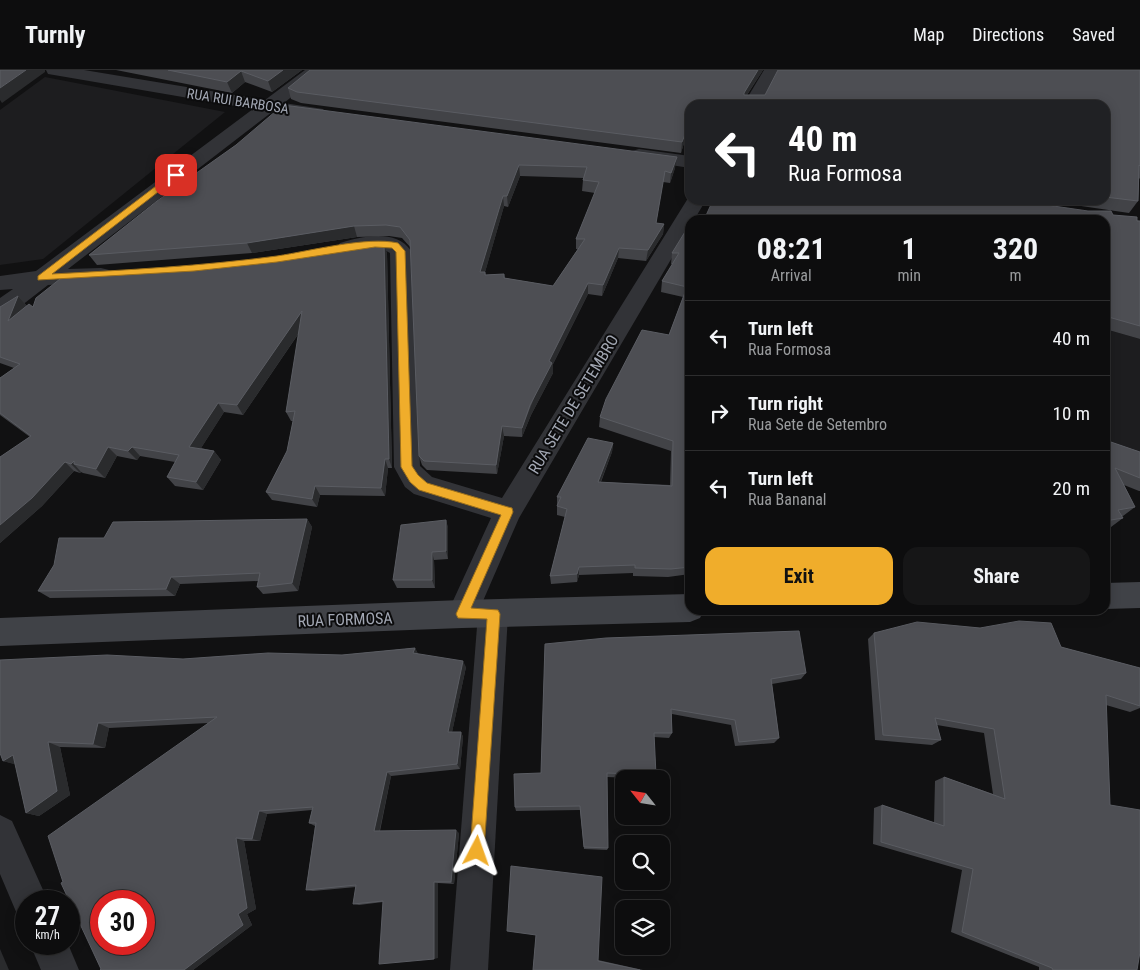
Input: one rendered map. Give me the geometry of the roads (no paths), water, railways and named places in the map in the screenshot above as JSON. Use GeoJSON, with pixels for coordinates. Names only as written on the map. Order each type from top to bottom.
{"type":"FeatureCollection","features":[{"type":"Feature","properties":{"kind":"street","name":"RUA RUI BARBOSA"},"geometry":{"type":"LineString","coordinates":[[54,70],[79,72],[266,106],[334,115]]}},
{"type":"Feature","properties":{"kind":"street"},"geometry":{"type":"LineString","coordinates":[[0,310],[266,106],[316,70]]}},
{"type":"Feature","properties":{"kind":"street"},"geometry":{"type":"LineString","coordinates":[[755,100],[772,70]]}},
{"type":"Feature","properties":{"kind":"street"},"geometry":{"type":"LineString","coordinates":[[621,153],[685,161]]}},
{"type":"Feature","properties":{"kind":"street","name":"RUA SETE DE SETEMBRO"},"geometry":{"type":"LineString","coordinates":[[469,970],[478,614],[508,512],[685,218]]}},
{"type":"Feature","properties":{"kind":"street"},"geometry":{"type":"LineString","coordinates":[[326,251],[385,243],[395,245],[400,251],[407,467],[414,479],[423,486],[508,512]]}},
{"type":"Feature","properties":{"kind":"street"},"geometry":{"type":"LineString","coordinates":[[0,283],[41,278],[126,274]]}},
{"type":"Feature","properties":{"kind":"street"},"geometry":{"type":"LineString","coordinates":[[1110,596],[1140,595]]}},
{"type":"Feature","properties":{"kind":"street","name":"RUA FORMOSA"},"geometry":{"type":"LineString","coordinates":[[0,632],[685,608]]}},
{"type":"Feature","properties":{"kind":"street"},"geometry":{"type":"LineString","coordinates":[[0,833],[25,890]]}},
{"type":"Feature","properties":{"kind":"street"},"geometry":{"type":"LineString","coordinates":[[54,955],[60,970]]}}]}
